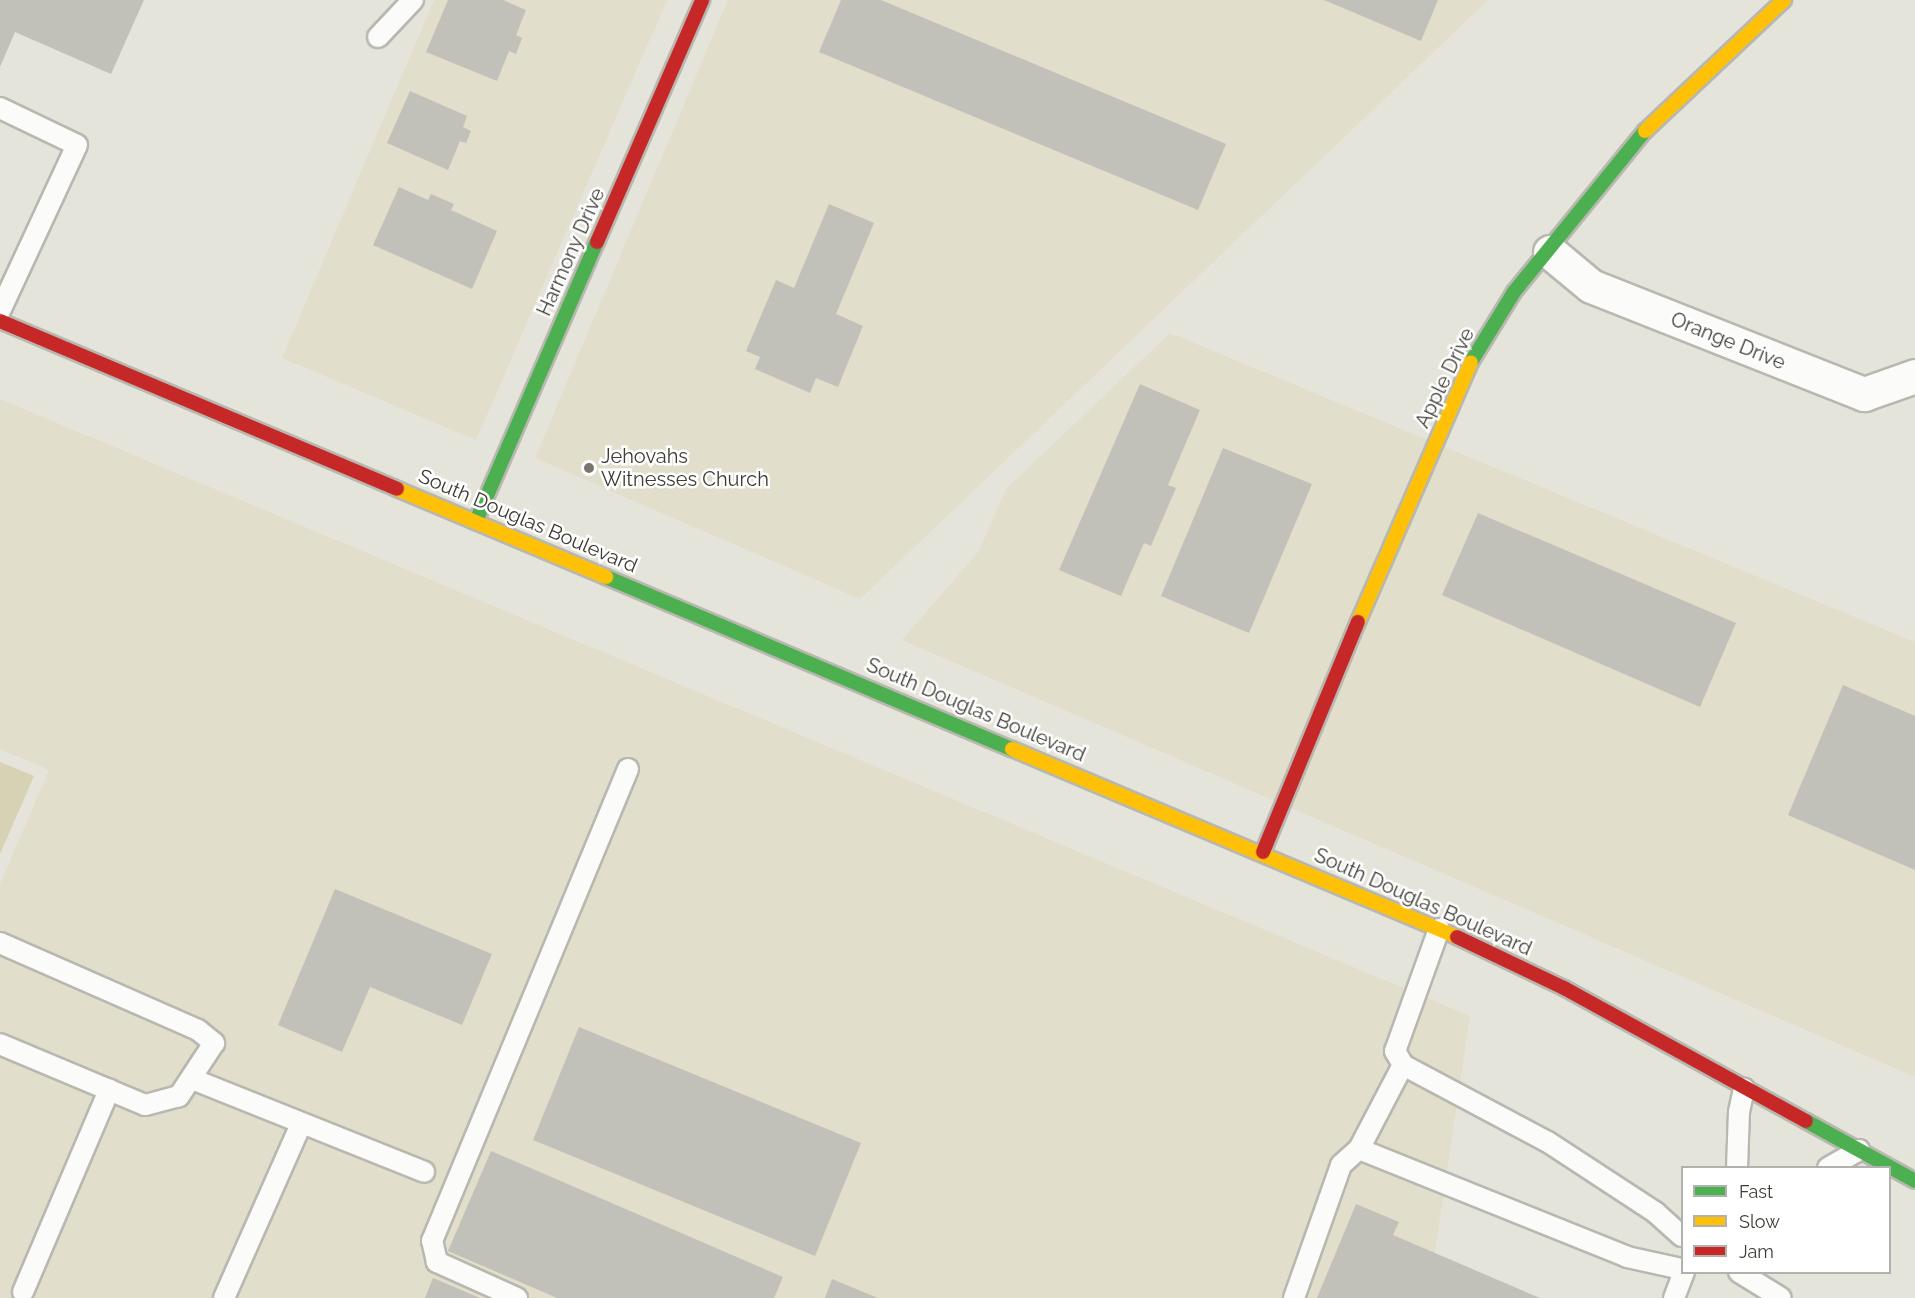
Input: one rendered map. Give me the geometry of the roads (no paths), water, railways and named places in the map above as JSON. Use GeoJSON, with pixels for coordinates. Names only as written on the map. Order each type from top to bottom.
{"type":"FeatureCollection","features":[{"type":"Feature","properties":{"kind":"main road","name":"Harmony Drive"},"geometry":{"type":"LineString","coordinates":[[476,521],[702,0]]}},
{"type":"Feature","properties":{"kind":"main road","name":"Apple Drive"},"geometry":{"type":"LineString","coordinates":[[1263,852],[1407,503],[1474,356],[1514,292],[1550,252],[1580,209],[1646,130],[1784,0]]}},
{"type":"Feature","properties":{"kind":"main road","name":"South Douglas Boulevard"},"geometry":{"type":"LineString","coordinates":[[0,321],[1263,852],[1439,929],[1564,988],[1744,1089],[1888,1166]]}},
{"type":"Feature","properties":{"kind":"main road","name":"South Douglas Boulevard"},"geometry":{"type":"LineString","coordinates":[[1891,1168],[1915,1181]]}},
{"type":"Feature","properties":{"kind":"street","name":"Orange Drive"},"geometry":{"type":"LineString","coordinates":[[1550,252],[1592,286],[1864,394],[1915,376]]}},
{"type":"Feature","properties":{"kind":"lane"},"geometry":{"type":"LineString","coordinates":[[378,37],[413,0]]}},
{"type":"Feature","properties":{"kind":"lane"},"geometry":{"type":"LineString","coordinates":[[0,108],[77,145],[0,311]]}},
{"type":"Feature","properties":{"kind":"lane"},"geometry":{"type":"LineString","coordinates":[[517,1298],[437,1262],[432,1241],[628,769]]}},
{"type":"Feature","properties":{"kind":"lane"},"geometry":{"type":"LineString","coordinates":[[1439,929],[1395,1051],[1403,1065],[1548,1142],[1655,1212],[1681,1234]]}},
{"type":"Feature","properties":{"kind":"lane"},"geometry":{"type":"LineString","coordinates":[[0,943],[198,1030],[214,1043],[179,1096],[145,1105],[0,1044]]}},
{"type":"Feature","properties":{"kind":"lane"},"geometry":{"type":"LineString","coordinates":[[1294,1298],[1341,1165],[1359,1149],[1403,1065]]}},
{"type":"Feature","properties":{"kind":"lane"},"geometry":{"type":"LineString","coordinates":[[192,1079],[424,1172]]}},
{"type":"Feature","properties":{"kind":"lane"},"geometry":{"type":"LineString","coordinates":[[1737,1166],[1738,1112],[1744,1089]]}},
{"type":"Feature","properties":{"kind":"lane"},"geometry":{"type":"LineString","coordinates":[[23,1292],[109,1090]]}},
{"type":"Feature","properties":{"kind":"lane"},"geometry":{"type":"LineString","coordinates":[[224,1298],[301,1124]]}},
{"type":"Feature","properties":{"kind":"lane"},"geometry":{"type":"LineString","coordinates":[[1359,1149],[1627,1257],[1681,1270]]}},
{"type":"Feature","properties":{"kind":"lane"},"geometry":{"type":"LineString","coordinates":[[1830,1166],[1859,1150]]}},
{"type":"Feature","properties":{"kind":"lane"},"geometry":{"type":"LineString","coordinates":[[1674,1298],[1682,1274]]}},
{"type":"Feature","properties":{"kind":"lane"},"geometry":{"type":"LineString","coordinates":[[1742,1274],[1769,1296]]}},
{"type":"Feature","properties":{"kind":"place","name":"Jehovahs Witnesses Church"},"geometry":{"type":"Point","coordinates":[589,468]}}]}
